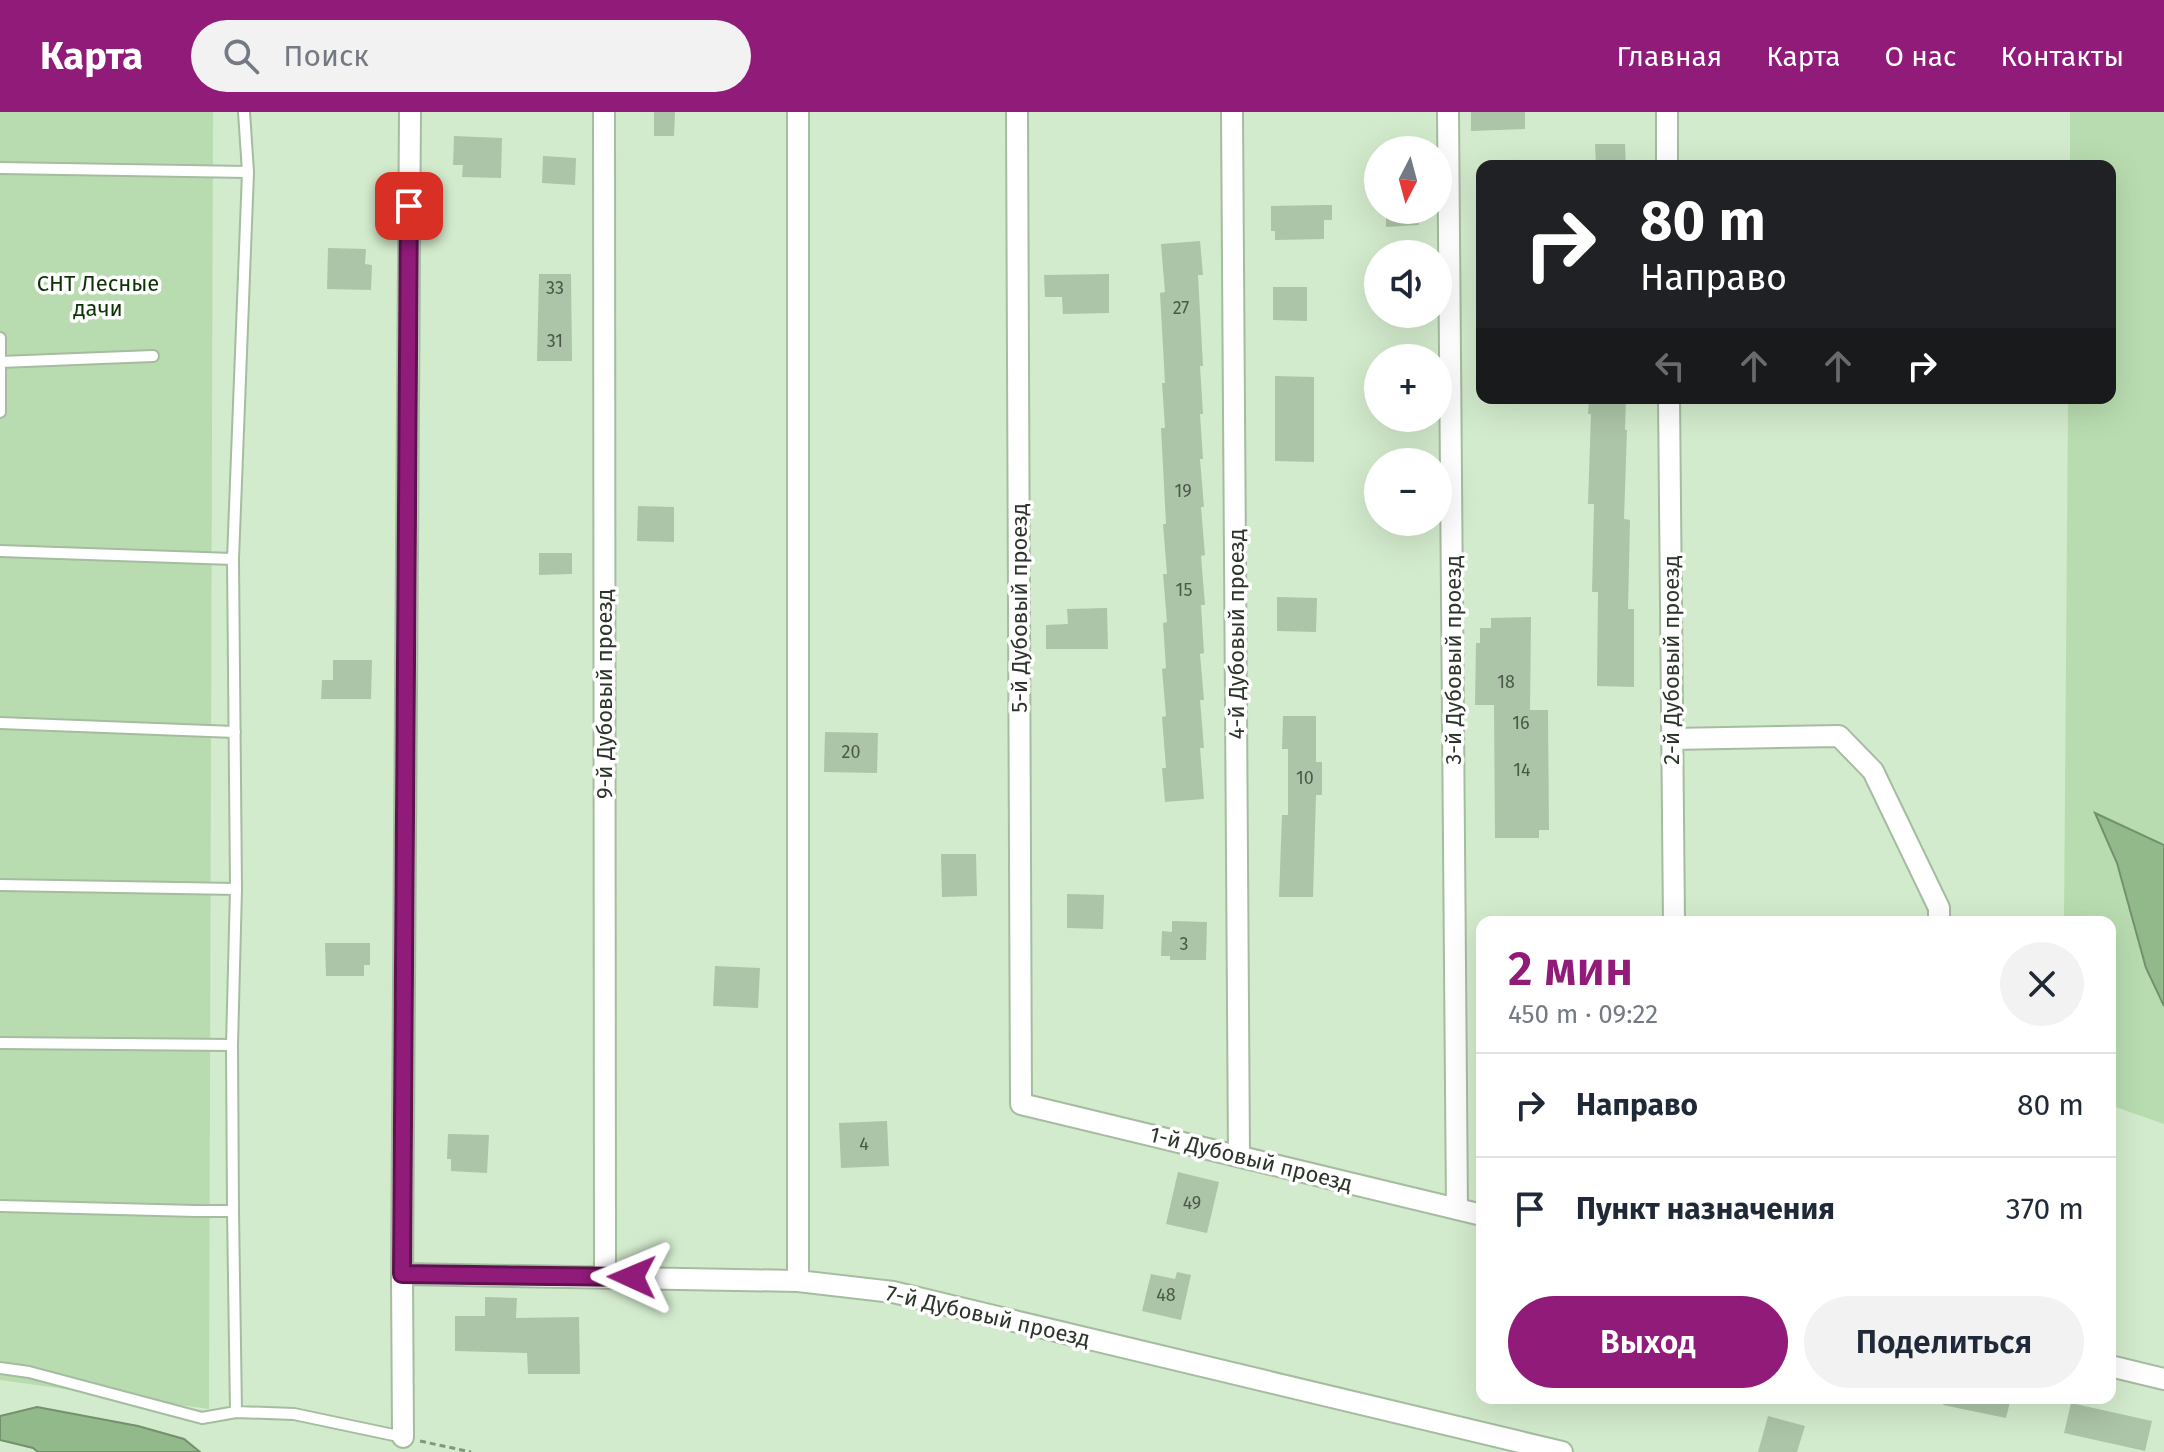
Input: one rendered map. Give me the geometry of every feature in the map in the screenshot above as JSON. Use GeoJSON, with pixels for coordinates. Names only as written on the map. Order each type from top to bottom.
{"type":"FeatureCollection","features":[{"type":"Feature","properties":{"kind":"street"},"geometry":{"type":"LineString","coordinates":[[403,1437],[410,112]]}},
{"type":"Feature","properties":{"kind":"street","name":"9-й Дубовый проезд"},"geometry":{"type":"LineString","coordinates":[[604,112],[605,1276]]}},
{"type":"Feature","properties":{"kind":"street"},"geometry":{"type":"LineString","coordinates":[[798,112],[798,1281]]}},
{"type":"Feature","properties":{"kind":"street","name":"5-й Дубовый проезд"},"geometry":{"type":"LineString","coordinates":[[1017,112],[1021,1104]]}},
{"type":"Feature","properties":{"kind":"street","name":"4-й Дубовый проезд"},"geometry":{"type":"LineString","coordinates":[[1232,112],[1239,1156]]}},
{"type":"Feature","properties":{"kind":"street","name":"3-й Дубовый проезд"},"geometry":{"type":"LineString","coordinates":[[1448,112],[1457,1209]]}},
{"type":"Feature","properties":{"kind":"street"},"geometry":{"type":"LineString","coordinates":[[1667,112],[1667,160]]}},
{"type":"Feature","properties":{"kind":"street","name":"2-й Дубовый проезд"},"geometry":{"type":"LineString","coordinates":[[1669,404],[1674,916]]}},
{"type":"Feature","properties":{"kind":"street"},"geometry":{"type":"LineString","coordinates":[[1672,739],[1839,736],[1873,771],[1939,908],[1939,916]]}},
{"type":"Feature","properties":{"kind":"street","name":"1-й Дубовый проезд"},"geometry":{"type":"LineString","coordinates":[[1021,1104],[1476,1214]]}},
{"type":"Feature","properties":{"kind":"street","name":"7-й Дубовый проезд"},"geometry":{"type":"LineString","coordinates":[[402,1274],[798,1281],[893,1292],[1562,1452]]}},
{"type":"Feature","properties":{"kind":"street"},"geometry":{"type":"LineString","coordinates":[[2116,1367],[2164,1379]]}},
{"type":"Feature","properties":{"kind":"lane"},"geometry":{"type":"LineString","coordinates":[[236,1412],[232,1045],[236,889],[233,559],[248,172],[244,112]]}},
{"type":"Feature","properties":{"kind":"lane"},"geometry":{"type":"LineString","coordinates":[[0,168],[248,172]]}},
{"type":"Feature","properties":{"kind":"lane"},"geometry":{"type":"LineString","coordinates":[[0,338],[0,412]]}},
{"type":"Feature","properties":{"kind":"lane"},"geometry":{"type":"LineString","coordinates":[[0,362],[153,356]]}},
{"type":"Feature","properties":{"kind":"lane"},"geometry":{"type":"LineString","coordinates":[[0,551],[233,559]]}},
{"type":"Feature","properties":{"kind":"lane"},"geometry":{"type":"LineString","coordinates":[[0,723],[235,732]]}},
{"type":"Feature","properties":{"kind":"lane"},"geometry":{"type":"LineString","coordinates":[[0,885],[236,889]]}},
{"type":"Feature","properties":{"kind":"lane"},"geometry":{"type":"LineString","coordinates":[[0,1043],[232,1045]]}},
{"type":"Feature","properties":{"kind":"lane"},"geometry":{"type":"LineString","coordinates":[[0,1206],[233,1211]]}},
{"type":"Feature","properties":{"kind":"lane"},"geometry":{"type":"LineString","coordinates":[[0,1368],[29,1372],[202,1418],[236,1412],[294,1414],[403,1437]]}},
{"type":"Feature","properties":{"kind":"path"},"geometry":{"type":"LineString","coordinates":[[403,1437],[471,1452]]}},
{"type":"Feature","properties":{"kind":"green space","name":"СНТ Лесные дачи"},"geometry":{"type":"Polygon","coordinates":[[[0,112],[213,112],[209,1409],[0,1380],[0,112]]]}},
{"type":"Feature","properties":{"kind":"green space"},"geometry":{"type":"Polygon","coordinates":[[[2070,112],[2164,112],[2164,1124],[2116,1107],[2116,916],[2064,916],[2068,404],[2116,404],[2116,160],[2070,160],[2070,112]]]}},
{"type":"Feature","properties":{"kind":"shaded area"},"geometry":{"type":"Polygon","coordinates":[[[2095,813],[2164,845],[2164,1006],[2146,968],[2117,863],[2095,813]]]}},
{"type":"Feature","properties":{"kind":"shaded area"},"geometry":{"type":"Polygon","coordinates":[[[37,1407],[138,1426],[184,1439],[200,1452],[38,1452],[0,1440],[0,1416],[37,1407]]]}},
{"type":"Feature","properties":{"kind":"building"},"geometry":{"type":"Polygon","coordinates":[[[654,112],[675,112],[674,136],[654,136],[654,112]]]}},
{"type":"Feature","properties":{"kind":"building"},"geometry":{"type":"Polygon","coordinates":[[[1471,112],[1525,112],[1525,129],[1471,131],[1471,112]]]}},
{"type":"Feature","properties":{"kind":"building"},"geometry":{"type":"Polygon","coordinates":[[[454,136],[502,138],[501,178],[462,177],[463,165],[453,165],[454,136]]]}},
{"type":"Feature","properties":{"kind":"building"},"geometry":{"type":"Polygon","coordinates":[[[1595,144],[1625,144],[1626,160],[1596,160],[1595,144]]]}},
{"type":"Feature","properties":{"kind":"building"},"geometry":{"type":"Polygon","coordinates":[[[543,156],[576,158],[575,185],[542,183],[543,156]]]}},
{"type":"Feature","properties":{"kind":"building"},"geometry":{"type":"Polygon","coordinates":[[[1332,205],[1332,220],[1324,220],[1324,239],[1275,240],[1275,231],[1271,231],[1271,206],[1332,205]]]}},
{"type":"Feature","properties":{"kind":"building"},"geometry":{"type":"Polygon","coordinates":[[[1386,224],[1419,224],[1419,225],[1386,227],[1386,224]]]}},
{"type":"Feature","properties":{"kind":"building"},"geometry":{"type":"Polygon","coordinates":[[[1200,241],[1203,275],[1198,275],[1203,366],[1200,366],[1203,414],[1200,414],[1203,459],[1200,459],[1205,555],[1201,556],[1205,605],[1201,605],[1204,653],[1200,654],[1204,748],[1200,748],[1204,799],[1165,802],[1162,717],[1166,716],[1162,669],[1166,668],[1163,623],[1167,622],[1163,574],[1167,574],[1161,428],[1165,428],[1162,383],[1165,383],[1160,293],[1165,292],[1161,244],[1200,241]]]}},
{"type":"Feature","properties":{"kind":"building"},"geometry":{"type":"Polygon","coordinates":[[[328,248],[366,249],[365,264],[372,265],[371,290],[327,289],[328,248]]]}},
{"type":"Feature","properties":{"kind":"building"},"geometry":{"type":"Polygon","coordinates":[[[539,274],[571,274],[572,361],[537,361],[539,274]]]}},
{"type":"Feature","properties":{"kind":"building"},"geometry":{"type":"Polygon","coordinates":[[[1109,274],[1109,313],[1063,314],[1062,297],[1045,297],[1044,275],[1109,274]]]}},
{"type":"Feature","properties":{"kind":"building"},"geometry":{"type":"Polygon","coordinates":[[[1273,287],[1307,287],[1307,321],[1273,320],[1273,287]]]}},
{"type":"Feature","properties":{"kind":"building"},"geometry":{"type":"Polygon","coordinates":[[[1275,376],[1314,377],[1314,462],[1275,461],[1275,376]]]}},
{"type":"Feature","properties":{"kind":"building"},"geometry":{"type":"Polygon","coordinates":[[[1589,404],[1626,404],[1624,519],[1630,520],[1628,609],[1634,609],[1634,687],[1597,686],[1598,592],[1592,592],[1594,504],[1588,504],[1591,414],[1588,414],[1589,404]]]}},
{"type":"Feature","properties":{"kind":"building"},"geometry":{"type":"Polygon","coordinates":[[[638,506],[674,507],[674,542],[637,541],[638,506]]]}},
{"type":"Feature","properties":{"kind":"building"},"geometry":{"type":"Polygon","coordinates":[[[539,553],[572,553],[572,574],[539,575],[539,553]]]}},
{"type":"Feature","properties":{"kind":"building"},"geometry":{"type":"Polygon","coordinates":[[[1277,597],[1317,598],[1316,632],[1277,631],[1277,597]]]}},
{"type":"Feature","properties":{"kind":"building"},"geometry":{"type":"Polygon","coordinates":[[[1107,608],[1108,649],[1046,649],[1046,625],[1068,624],[1067,609],[1107,608]]]}},
{"type":"Feature","properties":{"kind":"building"},"geometry":{"type":"Polygon","coordinates":[[[1531,617],[1530,710],[1548,710],[1549,830],[1539,830],[1539,838],[1495,838],[1494,705],[1475,705],[1476,643],[1480,643],[1480,628],[1491,628],[1491,618],[1531,617]]]}},
{"type":"Feature","properties":{"kind":"building"},"geometry":{"type":"Polygon","coordinates":[[[333,660],[372,660],[371,699],[321,699],[322,680],[333,680],[333,660]]]}},
{"type":"Feature","properties":{"kind":"building"},"geometry":{"type":"Polygon","coordinates":[[[1283,716],[1316,716],[1316,762],[1322,762],[1322,795],[1316,795],[1313,897],[1279,897],[1282,815],[1288,815],[1288,749],[1282,749],[1283,716]]]}},
{"type":"Feature","properties":{"kind":"building"},"geometry":{"type":"Polygon","coordinates":[[[825,732],[878,733],[877,773],[824,772],[825,732]]]}},
{"type":"Feature","properties":{"kind":"building"},"geometry":{"type":"Polygon","coordinates":[[[941,854],[976,854],[977,896],[942,897],[941,854]]]}},
{"type":"Feature","properties":{"kind":"building"},"geometry":{"type":"Polygon","coordinates":[[[1067,894],[1104,895],[1103,929],[1067,928],[1067,894]]]}},
{"type":"Feature","properties":{"kind":"building"},"geometry":{"type":"Polygon","coordinates":[[[1172,921],[1207,922],[1206,960],[1170,960],[1170,956],[1161,956],[1162,931],[1172,932],[1172,921]]]}},
{"type":"Feature","properties":{"kind":"building"},"geometry":{"type":"Polygon","coordinates":[[[325,943],[370,943],[370,965],[364,965],[364,976],[326,976],[325,943]]]}},
{"type":"Feature","properties":{"kind":"building"},"geometry":{"type":"Polygon","coordinates":[[[715,966],[760,968],[758,1008],[713,1006],[715,966]]]}},
{"type":"Feature","properties":{"kind":"building"},"geometry":{"type":"Polygon","coordinates":[[[887,1121],[889,1166],[841,1168],[839,1123],[887,1121]]]}},
{"type":"Feature","properties":{"kind":"building"},"geometry":{"type":"Polygon","coordinates":[[[448,1134],[489,1135],[487,1173],[451,1171],[451,1159],[447,1159],[448,1134]]]}},
{"type":"Feature","properties":{"kind":"building"},"geometry":{"type":"Polygon","coordinates":[[[1178,1172],[1219,1182],[1207,1233],[1166,1224],[1178,1172]]]}},
{"type":"Feature","properties":{"kind":"building"},"geometry":{"type":"Polygon","coordinates":[[[1177,1272],[1191,1275],[1181,1320],[1142,1311],[1151,1274],[1175,1279],[1177,1272]]]}},
{"type":"Feature","properties":{"kind":"building"},"geometry":{"type":"Polygon","coordinates":[[[485,1297],[517,1298],[516,1318],[579,1317],[580,1374],[528,1374],[527,1353],[455,1351],[455,1316],[485,1316],[485,1297]]]}},
{"type":"Feature","properties":{"kind":"building"},"geometry":{"type":"Polygon","coordinates":[[[1943,1404],[2010,1404],[2006,1418],[1943,1404]]]}},
{"type":"Feature","properties":{"kind":"building"},"geometry":{"type":"Polygon","coordinates":[[[2071,1404],[2152,1421],[2145,1451],[2064,1433],[2071,1404]]]}},
{"type":"Feature","properties":{"kind":"building"},"geometry":{"type":"Polygon","coordinates":[[[1768,1416],[1805,1426],[1797,1452],[1758,1452],[1768,1416]]]}},
{"type":"Feature","properties":{"kind":"route"},"geometry":{"type":"LineString","coordinates":[[409,206],[402,1274],[632,1277]]}}]}
